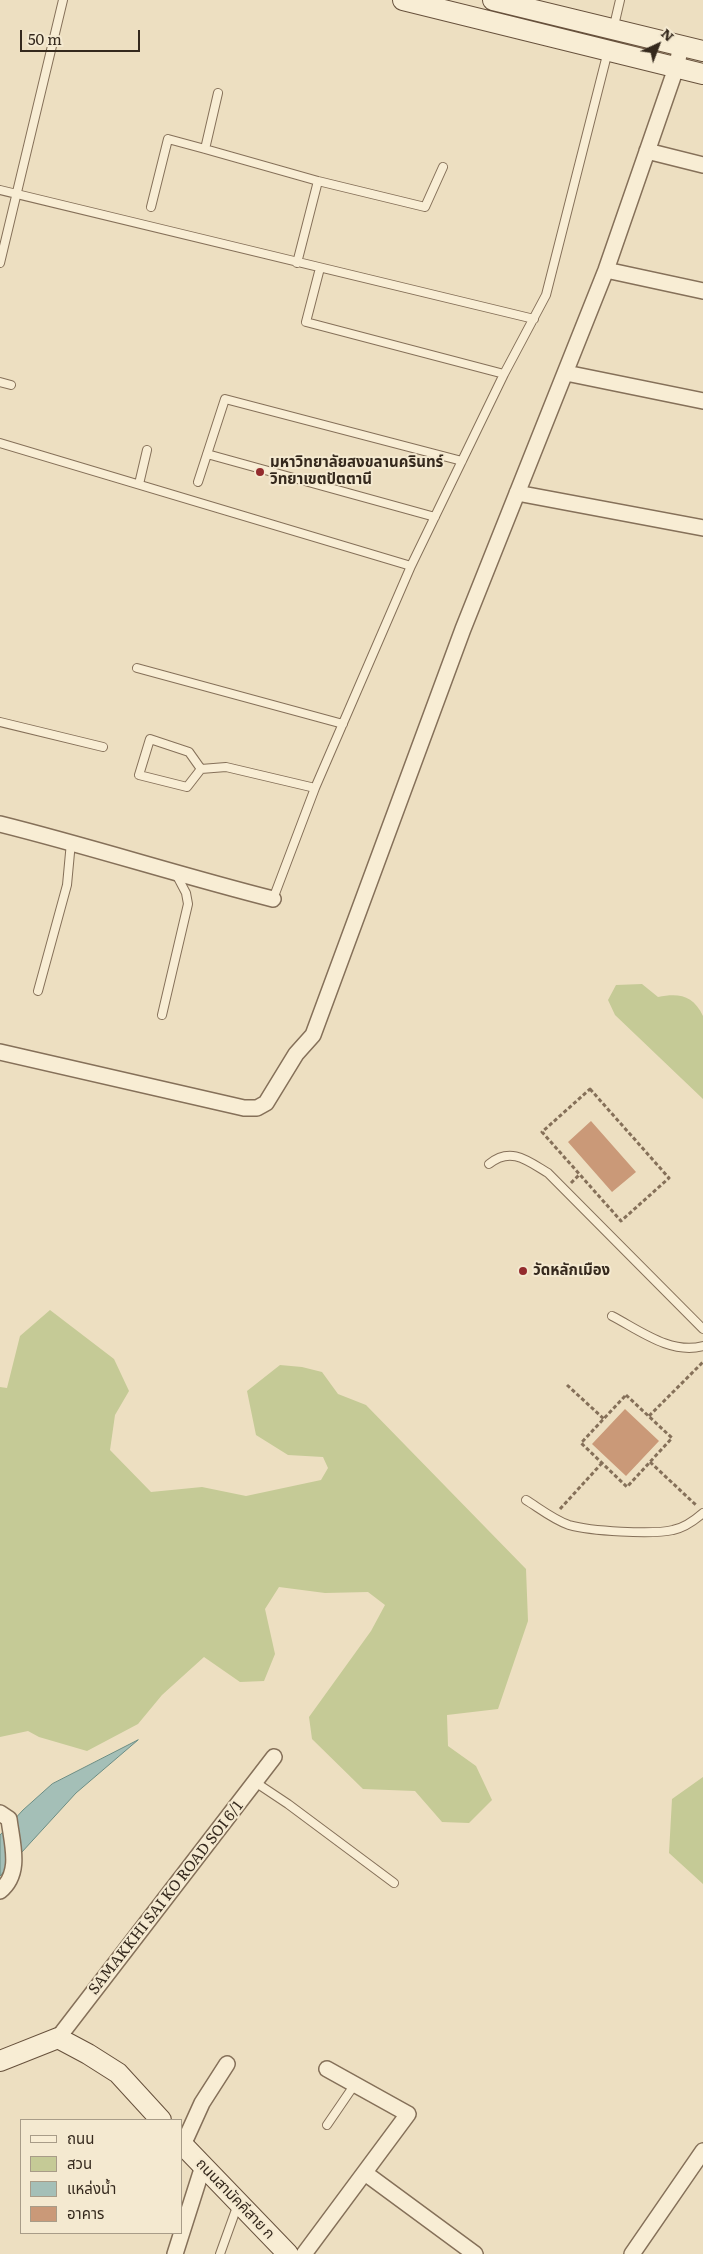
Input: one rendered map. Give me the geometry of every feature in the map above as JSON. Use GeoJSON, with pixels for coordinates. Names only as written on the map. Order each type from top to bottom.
{"type":"FeatureCollection","features":[{"type":"Feature","properties":{"kind":"main road"},"geometry":{"type":"LineString","coordinates":[[403,0],[610,40],[681,46],[703,51]]}},
{"type":"Feature","properties":{"kind":"main road"},"geometry":{"type":"LineString","coordinates":[[493,0],[610,40],[676,68],[703,74]]}},
{"type":"Feature","properties":{"kind":"main road"},"geometry":{"type":"LineString","coordinates":[[2,2057],[58,2038],[118,2073],[160,2119]]}},
{"type":"Feature","properties":{"kind":"main road","name":"ถนนสามัคคีสาย ก"},"geometry":{"type":"LineString","coordinates":[[182,2144],[288,2254]]}},
{"type":"Feature","properties":{"kind":"street"},"geometry":{"type":"LineString","coordinates":[[0,1052],[244,1108],[257,1108],[266,1103],[296,1054],[313,1035],[463,629],[606,270],[676,68],[681,46]]}},
{"type":"Feature","properties":{"kind":"street"},"geometry":{"type":"LineString","coordinates":[[647,151],[703,165]]}},
{"type":"Feature","properties":{"kind":"street"},"geometry":{"type":"LineString","coordinates":[[606,270],[703,291]]}},
{"type":"Feature","properties":{"kind":"street"},"geometry":{"type":"LineString","coordinates":[[566,373],[703,401]]}},
{"type":"Feature","properties":{"kind":"street"},"geometry":{"type":"LineString","coordinates":[[517,493],[703,528]]}},
{"type":"Feature","properties":{"kind":"street"},"geometry":{"type":"LineString","coordinates":[[0,824],[71,842],[176,874],[273,899]]}},
{"type":"Feature","properties":{"kind":"street","name":"SAMAKKHI SAI KO ROAD SOI 6/1"},"geometry":{"type":"LineString","coordinates":[[58,2038],[274,1757]]}},
{"type":"Feature","properties":{"kind":"street"},"geometry":{"type":"LineString","coordinates":[[0,1891],[12,1877],[15,1866],[4,1816]]}},
{"type":"Feature","properties":{"kind":"street"},"geometry":{"type":"LineString","coordinates":[[182,2144],[202,2103],[227,2064]]}},
{"type":"Feature","properties":{"kind":"street"},"geometry":{"type":"LineString","coordinates":[[304,2254],[408,2114],[327,2069]]}},
{"type":"Feature","properties":{"kind":"street"},"geometry":{"type":"LineString","coordinates":[[632,2254],[703,2151]]}},
{"type":"Feature","properties":{"kind":"street"},"geometry":{"type":"LineString","coordinates":[[182,2232],[203,2166]]}},
{"type":"Feature","properties":{"kind":"street"},"geometry":{"type":"LineString","coordinates":[[365,2173],[475,2254]]}},
{"type":"Feature","properties":{"kind":"street"},"geometry":{"type":"LineString","coordinates":[[175,2254],[181,2234]]}},
{"type":"Feature","properties":{"kind":"lane"},"geometry":{"type":"LineString","coordinates":[[0,263],[63,0]]}},
{"type":"Feature","properties":{"kind":"lane"},"geometry":{"type":"LineString","coordinates":[[273,899],[315,788],[411,566],[504,374],[546,295],[620,0]]}},
{"type":"Feature","properties":{"kind":"lane"},"geometry":{"type":"LineString","coordinates":[[204,149],[218,93]]}},
{"type":"Feature","properties":{"kind":"lane"},"geometry":{"type":"LineString","coordinates":[[151,207],[168,139],[318,181],[425,207],[443,167]]}},
{"type":"Feature","properties":{"kind":"lane"},"geometry":{"type":"LineString","coordinates":[[297,262],[318,181]]}},
{"type":"Feature","properties":{"kind":"lane"},"geometry":{"type":"LineString","coordinates":[[0,190],[534,319]]}},
{"type":"Feature","properties":{"kind":"lane"},"geometry":{"type":"LineString","coordinates":[[320,268],[306,322],[504,374]]}},
{"type":"Feature","properties":{"kind":"lane"},"geometry":{"type":"LineString","coordinates":[[0,382],[11,385]]}},
{"type":"Feature","properties":{"kind":"lane"},"geometry":{"type":"LineString","coordinates":[[198,482],[225,399],[462,461]]}},
{"type":"Feature","properties":{"kind":"lane"},"geometry":{"type":"LineString","coordinates":[[0,443],[411,566]]}},
{"type":"Feature","properties":{"kind":"lane"},"geometry":{"type":"LineString","coordinates":[[139,484],[147,450]]}},
{"type":"Feature","properties":{"kind":"lane"},"geometry":{"type":"LineString","coordinates":[[207,454],[435,517]]}},
{"type":"Feature","properties":{"kind":"lane"},"geometry":{"type":"LineString","coordinates":[[137,668],[343,724]]}},
{"type":"Feature","properties":{"kind":"lane"},"geometry":{"type":"LineString","coordinates":[[0,722],[103,747]]}},
{"type":"Feature","properties":{"kind":"lane"},"geometry":{"type":"LineString","coordinates":[[201,769],[190,752],[150,739],[139,775],[187,787],[201,769],[226,767],[315,788]]}},
{"type":"Feature","properties":{"kind":"lane"},"geometry":{"type":"LineString","coordinates":[[38,991],[67,885],[71,842]]}},
{"type":"Feature","properties":{"kind":"lane"},"geometry":{"type":"LineString","coordinates":[[162,1015],[188,904],[186,893],[176,874]]}},
{"type":"Feature","properties":{"kind":"lane"},"geometry":{"type":"LineString","coordinates":[[489,1164],[498,1156],[509,1155],[527,1160],[548,1173],[703,1329]]}},
{"type":"Feature","properties":{"kind":"lane"},"geometry":{"type":"LineString","coordinates":[[612,1316],[669,1346],[694,1349],[703,1346]]}},
{"type":"Feature","properties":{"kind":"lane"},"geometry":{"type":"LineString","coordinates":[[526,1500],[568,1524],[586,1528],[651,1532],[674,1530],[703,1512]]}},
{"type":"Feature","properties":{"kind":"lane"},"geometry":{"type":"LineString","coordinates":[[255,1782],[288,1804],[394,1883]]}},
{"type":"Feature","properties":{"kind":"lane"},"geometry":{"type":"LineString","coordinates":[[327,2125],[355,2084]]}},
{"type":"Feature","properties":{"kind":"lane"},"geometry":{"type":"LineString","coordinates":[[220,2254],[238,2204]]}},
{"type":"Feature","properties":{"kind":"path"},"geometry":{"type":"LineString","coordinates":[[590,1089],[669,1178],[621,1221],[542,1132],[590,1089]]}},
{"type":"Feature","properties":{"kind":"path"},"geometry":{"type":"LineString","coordinates":[[648,1416],[703,1362]]}},
{"type":"Feature","properties":{"kind":"path"},"geometry":{"type":"LineString","coordinates":[[567,1385],[604,1419]]}},
{"type":"Feature","properties":{"kind":"path"},"geometry":{"type":"LineString","coordinates":[[626,1395],[648,1416],[672,1438],[627,1487],[581,1444],[626,1395]]}},
{"type":"Feature","properties":{"kind":"path"},"geometry":{"type":"LineString","coordinates":[[650,1462],[703,1512]]}},
{"type":"Feature","properties":{"kind":"path"},"geometry":{"type":"LineString","coordinates":[[553,1516],[602,1463]]}},
{"type":"Feature","properties":{"kind":"green space"},"geometry":{"type":"Polygon","coordinates":[[[642,984],[658,997],[672,995],[685,997],[695,1004],[703,1016],[703,1099],[615,1015],[608,1000],[616,985],[642,984]]]}},
{"type":"Feature","properties":{"kind":"green space"},"geometry":{"type":"Polygon","coordinates":[[[50,1310],[114,1359],[129,1391],[115,1415],[110,1450],[151,1492],[202,1487],[246,1496],[321,1480],[328,1468],[323,1457],[288,1455],[256,1435],[247,1391],[280,1365],[302,1367],[322,1372],[338,1394],[366,1405],[526,1569],[528,1621],[498,1709],[447,1715],[448,1746],[476,1766],[492,1800],[469,1823],[442,1822],[415,1791],[363,1789],[312,1739],[309,1717],[371,1631],[385,1605],[368,1592],[325,1593],[279,1587],[265,1609],[275,1654],[264,1681],[240,1682],[204,1657],[162,1695],[138,1724],[87,1751],[39,1737],[28,1731],[0,1737],[0,1387],[7,1388],[20,1336],[50,1310]]]}},
{"type":"Feature","properties":{"kind":"green space"},"geometry":{"type":"Polygon","coordinates":[[[703,1777],[703,1884],[669,1853],[672,1799],[703,1777]]]}},
{"type":"Feature","properties":{"kind":"water"},"geometry":{"type":"Polygon","coordinates":[[[138,1740],[76,1793],[0,1876],[0,1835],[23,1810],[52,1784],[138,1740]]]}},
{"type":"Feature","properties":{"kind":"building"},"geometry":{"type":"Polygon","coordinates":[[[591,1121],[636,1172],[612,1192],[568,1142],[591,1121]]]}},
{"type":"Feature","properties":{"kind":"building"},"geometry":{"type":"Polygon","coordinates":[[[625,1409],[659,1441],[626,1476],[592,1444],[625,1409]]]}},
{"type":"Feature","properties":{"kind":"place","name":"มหาวิทยาลัยสงขลานครินทร์ วิทยาเขตปัตตานี"},"geometry":{"type":"Point","coordinates":[260,472]}},
{"type":"Feature","properties":{"kind":"place","name":"วัดหลักเมือง"},"geometry":{"type":"Point","coordinates":[523,1271]}}]}
